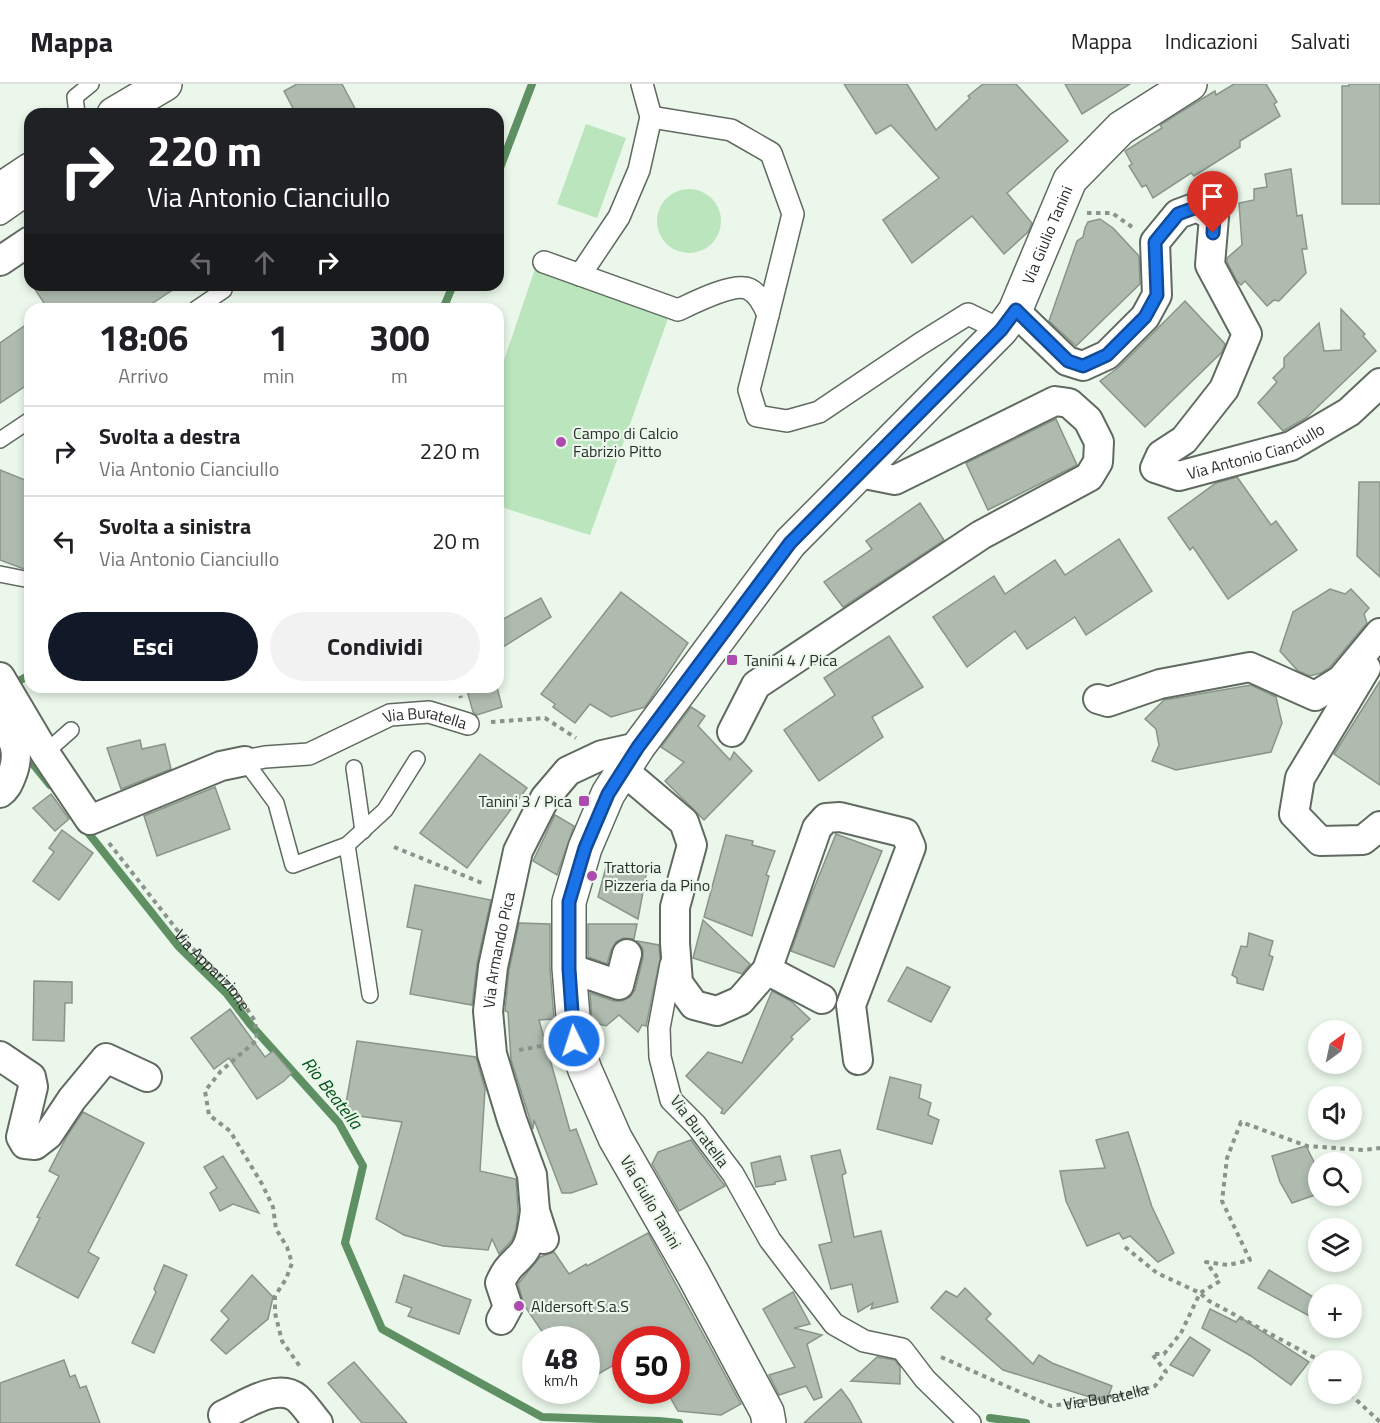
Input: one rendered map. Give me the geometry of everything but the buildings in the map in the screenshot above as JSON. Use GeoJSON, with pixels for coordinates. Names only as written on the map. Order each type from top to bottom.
{"type":"FeatureCollection","features":[{"type":"Feature","properties":{"kind":"main road","name":"Via Giulio Tanini"},"geometry":{"type":"LineString","coordinates":[[768,1423],[766,1412],[699,1284],[615,1138],[574,1041],[569,969],[569,902],[585,848],[621,758],[790,543],[1008,320],[1070,180],[1121,128],[1190,84]]}},
{"type":"Feature","properties":{"kind":"main road"},"geometry":{"type":"LineString","coordinates":[[0,190],[24,174]]}},
{"type":"Feature","properties":{"kind":"street"},"geometry":{"type":"LineString","coordinates":[[580,275],[619,217],[639,170],[651,117],[642,84]]}},
{"type":"Feature","properties":{"kind":"street"},"geometry":{"type":"LineString","coordinates":[[651,117],[731,130],[771,153],[793,214],[749,390],[757,416],[787,421],[819,412],[968,314],[1008,320],[1068,361],[1083,366],[1107,355],[1145,317],[1157,295],[1155,242]]}},
{"type":"Feature","properties":{"kind":"street"},"geometry":{"type":"LineString","coordinates":[[0,214],[24,197]]}},
{"type":"Feature","properties":{"kind":"street","name":"Via Antonio Cianciullo"},"geometry":{"type":"LineString","coordinates":[[1155,242],[1178,214],[1197,207],[1214,217],[1210,266],[1247,334],[1224,389],[1184,440],[1161,455],[1155,468],[1179,476],[1291,446],[1348,412],[1380,383]]}},
{"type":"Feature","properties":{"kind":"street"},"geometry":{"type":"LineString","coordinates":[[0,261],[24,248]]}},
{"type":"Feature","properties":{"kind":"street"},"geometry":{"type":"LineString","coordinates":[[544,262],[678,310],[740,287],[750,290],[760,298],[768,315]]}},
{"type":"Feature","properties":{"kind":"street"},"geometry":{"type":"LineString","coordinates":[[732,732],[756,685],[981,535],[1089,477],[1098,462],[1099,442],[1088,420],[1069,403],[1055,401],[895,480],[860,473]]}},
{"type":"Feature","properties":{"kind":"street"},"geometry":{"type":"LineString","coordinates":[[1098,699],[1108,702],[1161,684],[1250,667],[1315,696],[1341,680],[1380,633]]}},
{"type":"Feature","properties":{"kind":"street"},"geometry":{"type":"LineString","coordinates":[[1380,645],[1300,778],[1293,814],[1320,840],[1363,840],[1380,826]]}},
{"type":"Feature","properties":{"kind":"street"},"geometry":{"type":"LineString","coordinates":[[0,676],[22,754],[5,790],[0,794]]}},
{"type":"Feature","properties":{"kind":"street","name":"Via Buratella"},"geometry":{"type":"LineString","coordinates":[[90,820],[220,765],[265,757],[309,754],[390,715],[429,712],[468,724]]}},
{"type":"Feature","properties":{"kind":"street"},"geometry":{"type":"LineString","coordinates":[[0,717],[22,754],[90,820]]}},
{"type":"Feature","properties":{"kind":"street","name":"Via Armando Pica"},"geometry":{"type":"LineString","coordinates":[[544,1239],[535,1211],[532,1175],[492,1054],[488,1011],[493,968],[518,851],[545,798],[568,771],[621,758]]}},
{"type":"Feature","properties":{"kind":"street","name":"Via Buratella"},"geometry":{"type":"LineString","coordinates":[[621,758],[684,822],[692,845],[675,907],[675,943],[678,983],[694,1005],[717,1011],[740,1001],[767,970],[817,828],[826,818],[840,817],[905,833],[911,847],[851,1005],[858,1060]]}},
{"type":"Feature","properties":{"kind":"street","name":"Via Buratella"},"geometry":{"type":"LineString","coordinates":[[675,943],[659,1028],[660,1057],[671,1100],[696,1125],[733,1174],[770,1240],[834,1324],[864,1341],[902,1349],[925,1379],[970,1423]]}},
{"type":"Feature","properties":{"kind":"street"},"geometry":{"type":"LineString","coordinates":[[569,969],[619,985],[627,954]]}},
{"type":"Feature","properties":{"kind":"street"},"geometry":{"type":"LineString","coordinates":[[767,970],[822,999]]}},
{"type":"Feature","properties":{"kind":"street"},"geometry":{"type":"LineString","coordinates":[[0,1056],[31,1077],[33,1087],[21,1137],[25,1144],[35,1145],[48,1135],[72,1099],[106,1058],[147,1077]]}},
{"type":"Feature","properties":{"kind":"street","name":"Via Armando Pica"},"geometry":{"type":"LineString","coordinates":[[501,1320],[508,1307],[500,1283],[506,1270],[525,1251],[531,1236],[535,1211]]}},
{"type":"Feature","properties":{"kind":"street"},"geometry":{"type":"LineString","coordinates":[[223,1415],[276,1391],[287,1392],[297,1398],[318,1423]]}},
{"type":"Feature","properties":{"kind":"lane"},"geometry":{"type":"LineString","coordinates":[[76,108],[75,97],[91,84]]}},
{"type":"Feature","properties":{"kind":"lane"},"geometry":{"type":"LineString","coordinates":[[205,303],[223,291]]}},
{"type":"Feature","properties":{"kind":"lane"},"geometry":{"type":"LineString","coordinates":[[0,440],[24,424]]}},
{"type":"Feature","properties":{"kind":"lane"},"geometry":{"type":"LineString","coordinates":[[0,574],[24,579]]}},
{"type":"Feature","properties":{"kind":"lane"},"geometry":{"type":"LineString","coordinates":[[22,754],[71,730]]}},
{"type":"Feature","properties":{"kind":"lane"},"geometry":{"type":"LineString","coordinates":[[245,761],[276,803],[293,865],[347,845],[385,810],[417,759]]}},
{"type":"Feature","properties":{"kind":"lane"},"geometry":{"type":"LineString","coordinates":[[354,768],[363,831]]}},
{"type":"Feature","properties":{"kind":"lane"},"geometry":{"type":"LineString","coordinates":[[347,845],[370,995]]}},
{"type":"Feature","properties":{"kind":"path"},"geometry":{"type":"LineString","coordinates":[[1056,213],[1112,213],[1155,242]]}},
{"type":"Feature","properties":{"kind":"path","name":"Via Buratella"},"geometry":{"type":"LineString","coordinates":[[468,724],[545,718],[621,758]]}},
{"type":"Feature","properties":{"kind":"path","name":"Via Apparizione"},"geometry":{"type":"LineString","coordinates":[[90,820],[188,944],[233,988],[255,1021],[257,1040],[221,1071],[205,1091],[209,1115],[230,1131],[273,1207],[276,1229],[287,1247],[292,1263],[286,1279],[275,1296],[275,1313],[282,1341],[307,1376]]}},
{"type":"Feature","properties":{"kind":"path"},"geometry":{"type":"LineString","coordinates":[[394,847],[510,894]]}},
{"type":"Feature","properties":{"kind":"path"},"geometry":{"type":"LineString","coordinates":[[492,1054],[574,1041]]}},
{"type":"Feature","properties":{"kind":"path","name":"Via Buratella"},"geometry":{"type":"LineString","coordinates":[[940,1357],[1051,1406],[1122,1395],[1155,1386],[1166,1372],[1152,1354],[1164,1354],[1181,1333],[1200,1293],[1220,1281],[1206,1262],[1228,1265],[1250,1260],[1222,1201],[1227,1158],[1241,1122],[1307,1146],[1363,1150],[1380,1148]]}},
{"type":"Feature","properties":{"kind":"path"},"geometry":{"type":"LineString","coordinates":[[1125,1247],[1157,1273],[1200,1293],[1308,1354]]}},
{"type":"Feature","properties":{"kind":"path"},"geometry":{"type":"LineString","coordinates":[[1361,1404],[1380,1422]]}},
{"type":"Feature","properties":{"kind":"green space"},"geometry":{"type":"Polygon","coordinates":[[[586,124],[626,138],[597,218],[557,204],[586,124]]]}},
{"type":"Feature","properties":{"kind":"green space"},"geometry":{"type":"Polygon","coordinates":[[[689,189],[701,191],[712,198],[719,209],[721,221],[719,233],[712,244],[701,251],[689,253],[677,251],[666,244],[659,233],[657,221],[659,209],[666,198],[677,191],[689,189]]]}},
{"type":"Feature","properties":{"kind":"green space","name":"Campo di Calcio Fabrizio Pitto"},"geometry":{"type":"Polygon","coordinates":[[[536,266],[670,313],[590,535],[504,508],[504,360],[536,266]]]}},
{"type":"Feature","properties":{"kind":"waterway"},"geometry":{"type":"LineString","coordinates":[[504,157],[532,84]]}},
{"type":"Feature","properties":{"kind":"waterway"},"geometry":{"type":"LineString","coordinates":[[446,303],[450,291]]}},
{"type":"Feature","properties":{"kind":"waterway"},"geometry":{"type":"LineString","coordinates":[[9,686],[24,678]]}},
{"type":"Feature","properties":{"kind":"waterway","name":"Rio Beatella"},"geometry":{"type":"LineString","coordinates":[[24,753],[50,785]]}},
{"type":"Feature","properties":{"kind":"waterway","name":"Rio Beatella"},"geometry":{"type":"LineString","coordinates":[[82,825],[179,947],[227,994],[250,1024],[339,1123],[363,1166],[345,1243],[382,1329],[542,1417],[679,1423]]}},
{"type":"Feature","properties":{"kind":"waterway","name":"Rio Beatella"},"geometry":{"type":"LineString","coordinates":[[990,1418],[1026,1423]]}},
{"type":"Feature","properties":{"kind":"place","name":"Campo di Calcio Fabrizio Pitto"},"geometry":{"type":"Point","coordinates":[561,442]}},
{"type":"Feature","properties":{"kind":"place","name":"Tanini 4 / Pica"},"geometry":{"type":"Point","coordinates":[732,660]}},
{"type":"Feature","properties":{"kind":"place","name":"Tanini 3 / Pica"},"geometry":{"type":"Point","coordinates":[584,801]}},
{"type":"Feature","properties":{"kind":"place","name":"Trattoria Pizzeria da Pino"},"geometry":{"type":"Point","coordinates":[592,876]}},
{"type":"Feature","properties":{"kind":"place","name":"Aldersoft S.a.S"},"geometry":{"type":"Point","coordinates":[519,1306]}},
{"type":"Feature","properties":{"kind":"route"},"geometry":{"type":"LineString","coordinates":[[574,1041],[569,969],[569,902],[585,848],[608,794],[638,747],[790,543],[1001,330],[1016,310],[1068,361],[1083,366],[1107,355],[1145,317],[1157,295],[1155,242],[1178,214],[1197,207],[1214,217],[1213,233]]}}]}
